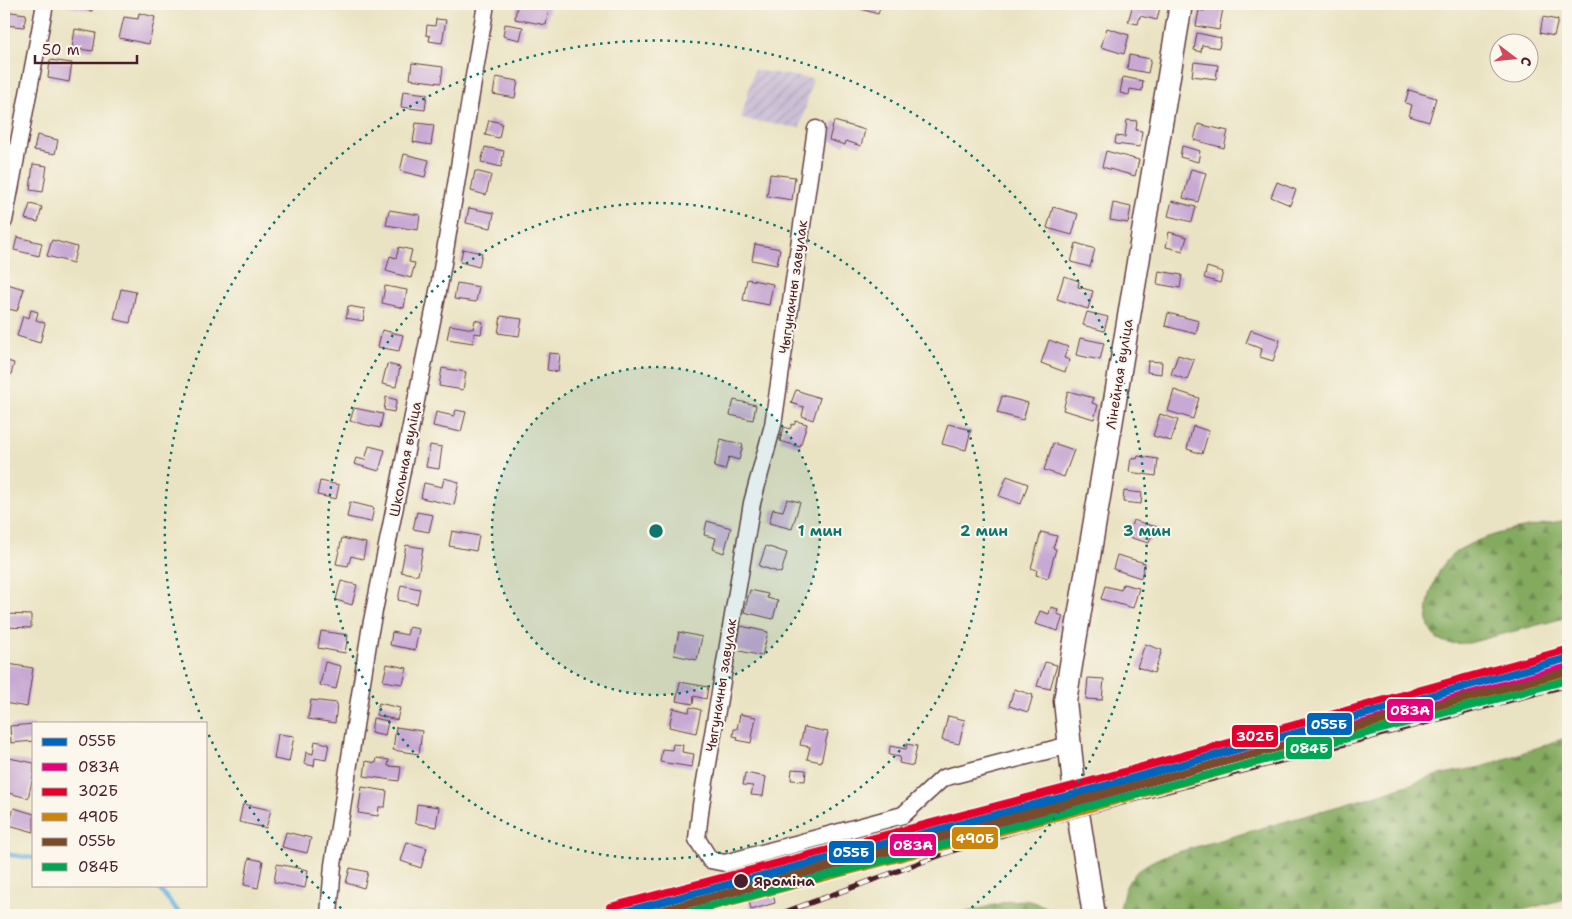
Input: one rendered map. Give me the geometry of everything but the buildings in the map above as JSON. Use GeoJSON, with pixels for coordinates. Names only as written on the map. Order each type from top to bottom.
{"type":"FeatureCollection","features":[{"type":"Feature","properties":{"kind":"street"},"geometry":{"type":"LineString","coordinates":[[4,220],[45,4]]}},
{"type":"Feature","properties":{"kind":"street","name":"Школьная вуліца"},"geometry":{"type":"LineString","coordinates":[[329,915],[333,865],[370,630],[440,281],[486,4]]}},
{"type":"Feature","properties":{"kind":"street","name":"Лінейная вуліца"},"geometry":{"type":"LineString","coordinates":[[1094,915],[1075,794],[1064,701],[1181,4]]}},
{"type":"Feature","properties":{"kind":"street","name":"Чыгуначны завулак"},"geometry":{"type":"LineString","coordinates":[[816,129],[773,425],[752,504],[701,805],[697,839],[710,860],[725,863],[903,814],[942,778],[1069,745]]}},
{"type":"Feature","properties":{"kind":"shaded area"},"geometry":{"type":"Polygon","coordinates":[[[754,70],[813,79],[800,128],[741,119],[754,70]]]}},
{"type":"Feature","properties":{"kind":"green space"},"geometry":{"type":"Polygon","coordinates":[[[1568,520],[1568,617],[1469,643],[1445,642],[1433,635],[1427,614],[1429,600],[1432,587],[1444,564],[1450,557],[1461,549],[1490,536],[1568,520]]]}},
{"type":"Feature","properties":{"kind":"green space"},"geometry":{"type":"Polygon","coordinates":[[[1568,737],[1568,898],[1504,915],[1120,915],[1121,903],[1127,885],[1137,871],[1164,856],[1374,796],[1438,775],[1481,767],[1568,737]]]}},
{"type":"Feature","properties":{"kind":"green space"},"geometry":{"type":"Polygon","coordinates":[[[1024,900],[1042,905],[1058,915],[956,915],[1009,901],[1024,900]]]}},
{"type":"Feature","properties":{"kind":"waterway"},"geometry":{"type":"LineString","coordinates":[[4,854],[32,858]]}},
{"type":"Feature","properties":{"kind":"waterway"},"geometry":{"type":"LineString","coordinates":[[157,886],[181,915]]}},
{"type":"Feature","properties":{"kind":"railway"},"geometry":{"type":"LineString","coordinates":[[777,915],[952,851],[1019,830],[1568,685]]}},
{"type":"Feature","properties":{"kind":"transit line","name":"302Б"},"geometry":{"type":"LineString","coordinates":[[610,907],[1073,786],[1566,650]]}},
{"type":"Feature","properties":{"kind":"transit line","name":"055Б"},"geometry":{"type":"LineString","coordinates":[[612,915],[1075,794],[1568,658]]}},
{"type":"Feature","properties":{"kind":"transit line","name":"083А"},"geometry":{"type":"LineString","coordinates":[[646,915],[1077,802],[1568,667]]}},
{"type":"Feature","properties":{"kind":"transit line","name":"055Ь"},"geometry":{"type":"LineString","coordinates":[[644,915],[1568,671]]}},
{"type":"Feature","properties":{"kind":"transit line","name":"490Б"},"geometry":{"type":"LineString","coordinates":[[680,915],[1080,811],[1568,676]]}},
{"type":"Feature","properties":{"kind":"transit line","name":"084Б"},"geometry":{"type":"LineString","coordinates":[[677,915],[1568,680]]}},
{"type":"Feature","properties":{"kind":"place","name":"Яроміна"},"geometry":{"type":"Point","coordinates":[741,881]}}]}
